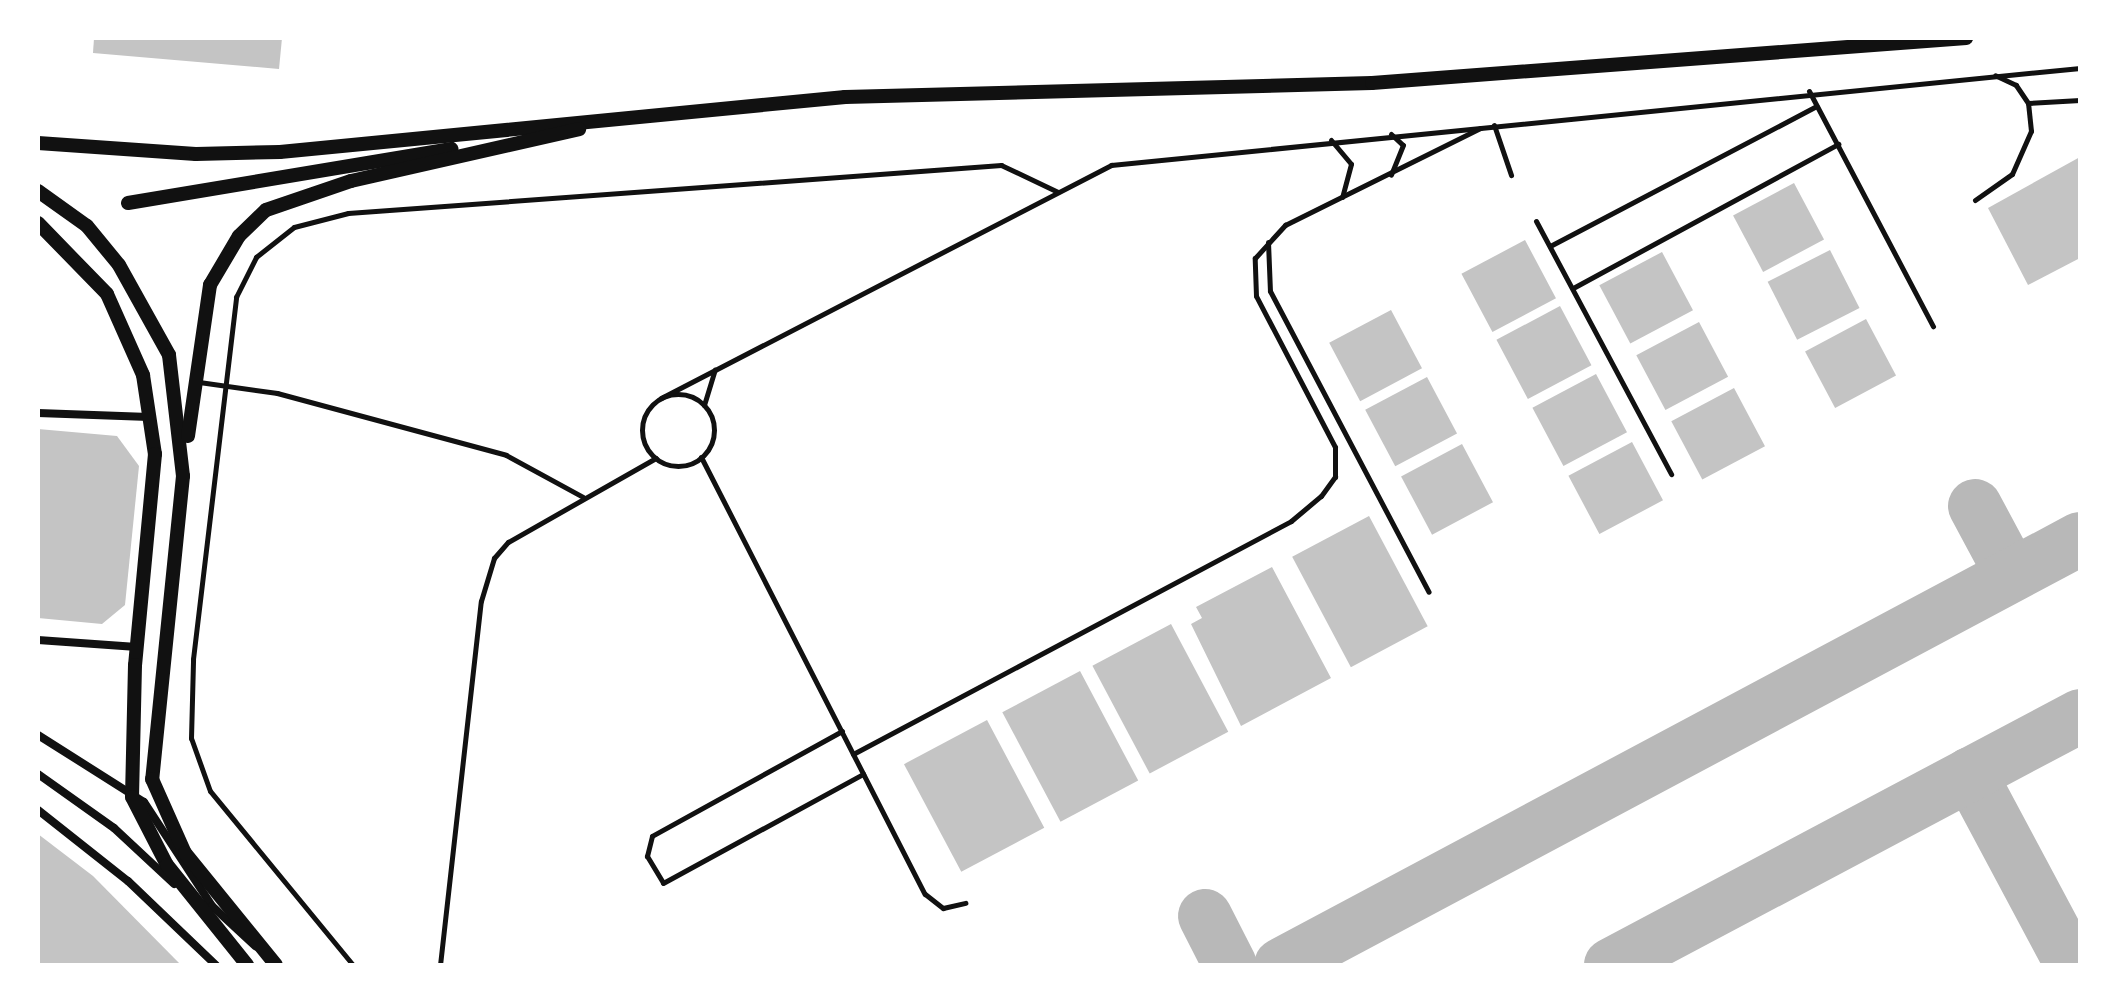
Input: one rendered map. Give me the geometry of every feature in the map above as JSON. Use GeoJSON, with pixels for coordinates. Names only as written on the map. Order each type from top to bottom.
{"type":"FeatureCollection","features":[{"type":"Feature","properties":{"kind":"street"},"geometry":{"type":"LineString","coordinates":[[38,143],[196,154],[280,152],[845,97],[1372,83],[1966,38]]}},
{"type":"Feature","properties":{"kind":"street"},"geometry":{"type":"LineString","coordinates":[[128,203],[618,120]]}},
{"type":"Feature","properties":{"kind":"street"},"geometry":{"type":"LineString","coordinates":[[272,960],[204,880],[160,804],[150,748],[194,381],[210,285],[239,236],[266,210],[338,184],[618,120]]}},
{"type":"Feature","properties":{"kind":"street"},"geometry":{"type":"LineString","coordinates":[[38,191],[87,226],[147,308],[178,395],[183,476]]}},
{"type":"Feature","properties":{"kind":"street"},"geometry":{"type":"LineString","coordinates":[[38,223],[107,294],[143,375],[155,454],[137,647],[132,797],[192,901]]}},
{"type":"Feature","properties":{"kind":"street"},"geometry":{"type":"LineString","coordinates":[[38,413],[149,417]]}},
{"type":"Feature","properties":{"kind":"street"},"geometry":{"type":"LineString","coordinates":[[38,640],[137,647]]}},
{"type":"Feature","properties":{"kind":"street"},"geometry":{"type":"LineString","coordinates":[[38,735],[151,811],[224,921],[272,960]]}},
{"type":"Feature","properties":{"kind":"street"},"geometry":{"type":"LineString","coordinates":[[38,774],[114,828],[192,901],[247,965]]}},
{"type":"Feature","properties":{"kind":"street"},"geometry":{"type":"LineString","coordinates":[[38,810],[128,881],[216,965]]}},
{"type":"Feature","properties":{"kind":"lane"},"geometry":{"type":"LineString","coordinates":[[661,398],[684,394],[704,405],[713,426],[701,457],[679,466],[656,458],[642,426],[661,398],[1111,165],[1809,91],[2080,68]]}},
{"type":"Feature","properties":{"kind":"lane"},"geometry":{"type":"LineString","coordinates":[[1975,200],[2012,174],[2024,156],[2028,103],[2016,85],[1994,75]]}},
{"type":"Feature","properties":{"kind":"lane"},"geometry":{"type":"LineString","coordinates":[[1809,91],[1933,326]]}},
{"type":"Feature","properties":{"kind":"lane"},"geometry":{"type":"LineString","coordinates":[[2028,103],[2080,100]]}},
{"type":"Feature","properties":{"kind":"lane"},"geometry":{"type":"LineString","coordinates":[[1550,246],[1817,106]]}},
{"type":"Feature","properties":{"kind":"lane"},"geometry":{"type":"LineString","coordinates":[[1494,125],[1511,175]]}},
{"type":"Feature","properties":{"kind":"lane"},"geometry":{"type":"LineString","coordinates":[[853,754],[1291,521],[1321,496],[1335,477],[1335,447],[1256,296],[1255,258],[1268,241],[1342,198],[1391,176],[1484,126]]}},
{"type":"Feature","properties":{"kind":"lane"},"geometry":{"type":"LineString","coordinates":[[1390,134],[1403,145],[1391,176]]}},
{"type":"Feature","properties":{"kind":"lane"},"geometry":{"type":"LineString","coordinates":[[1330,140],[1351,164],[1342,198]]}},
{"type":"Feature","properties":{"kind":"lane"},"geometry":{"type":"LineString","coordinates":[[1573,288],[1838,144]]}},
{"type":"Feature","properties":{"kind":"lane"},"geometry":{"type":"LineString","coordinates":[[353,965],[210,791],[191,738],[193,659],[236,297],[256,257],[294,227],[348,213],[1001,165],[1058,192]]}},
{"type":"Feature","properties":{"kind":"lane"},"geometry":{"type":"LineString","coordinates":[[1536,221],[1671,474]]}},
{"type":"Feature","properties":{"kind":"lane"},"geometry":{"type":"LineString","coordinates":[[1268,241],[1270,291],[1429,592]]}},
{"type":"Feature","properties":{"kind":"lane"},"geometry":{"type":"LineString","coordinates":[[704,405],[715,370]]}},
{"type":"Feature","properties":{"kind":"lane"},"geometry":{"type":"LineString","coordinates":[[194,381],[227,385],[506,455],[583,497]]}},
{"type":"Feature","properties":{"kind":"lane"},"geometry":{"type":"LineString","coordinates":[[701,457],[925,894],[943,908],[965,903]]}},
{"type":"Feature","properties":{"kind":"lane"},"geometry":{"type":"LineString","coordinates":[[440,965],[486,579],[508,542],[656,458]]}},
{"type":"Feature","properties":{"kind":"lane"},"geometry":{"type":"LineString","coordinates":[[842,731],[652,836],[647,856],[663,883],[864,774]]}},
{"type":"Feature","properties":{"kind":"building"},"geometry":{"type":"Polygon","coordinates":[[[94,38],[282,38],[279,69],[93,53],[94,38]]]}},
{"type":"Feature","properties":{"kind":"building"},"geometry":{"type":"Polygon","coordinates":[[[2080,157],[2080,258],[2028,285],[1988,208],[2080,157]]]}},
{"type":"Feature","properties":{"kind":"building"},"geometry":{"type":"Polygon","coordinates":[[[1794,183],[1824,240],[1763,272],[1733,215],[1794,183]]]}},
{"type":"Feature","properties":{"kind":"building"},"geometry":{"type":"Polygon","coordinates":[[[1525,240],[1556,298],[1492,332],[1461,274],[1525,240]]]}},
{"type":"Feature","properties":{"kind":"building"},"geometry":{"type":"Polygon","coordinates":[[[1830,250],[1860,308],[1797,340],[1768,282],[1830,250]]]}},
{"type":"Feature","properties":{"kind":"building"},"geometry":{"type":"Polygon","coordinates":[[[1662,252],[1693,310],[1630,344],[1599,285],[1662,252]]]}},
{"type":"Feature","properties":{"kind":"building"},"geometry":{"type":"Polygon","coordinates":[[[1560,306],[1591,365],[1528,399],[1496,340],[1560,306]]]}},
{"type":"Feature","properties":{"kind":"building"},"geometry":{"type":"Polygon","coordinates":[[[1391,310],[1422,368],[1360,401],[1329,343],[1391,310]]]}},
{"type":"Feature","properties":{"kind":"building"},"geometry":{"type":"Polygon","coordinates":[[[1866,319],[1896,376],[1835,408],[1805,351],[1866,319]]]}},
{"type":"Feature","properties":{"kind":"building"},"geometry":{"type":"Polygon","coordinates":[[[1699,322],[1728,377],[1665,410],[1636,355],[1699,322]]]}},
{"type":"Feature","properties":{"kind":"building"},"geometry":{"type":"Polygon","coordinates":[[[1596,374],[1627,432],[1563,466],[1532,408],[1596,374]]]}},
{"type":"Feature","properties":{"kind":"building"},"geometry":{"type":"Polygon","coordinates":[[[1427,377],[1457,434],[1395,466],[1365,410],[1427,377]]]}},
{"type":"Feature","properties":{"kind":"building"},"geometry":{"type":"Polygon","coordinates":[[[1734,388],[1765,446],[1702,480],[1671,421],[1734,388]]]}},
{"type":"Feature","properties":{"kind":"building"},"geometry":{"type":"Polygon","coordinates":[[[38,429],[117,436],[139,466],[125,605],[102,624],[38,618],[38,429]]]}},
{"type":"Feature","properties":{"kind":"building"},"geometry":{"type":"Polygon","coordinates":[[[1632,442],[1663,500],[1599,534],[1568,476],[1632,442]]]}},
{"type":"Feature","properties":{"kind":"building"},"geometry":{"type":"Polygon","coordinates":[[[1462,444],[1493,502],[1432,535],[1401,476],[1462,444]]]}},
{"type":"Feature","properties":{"kind":"building"},"geometry":{"type":"Polygon","coordinates":[[[1369,516],[1428,626],[1351,667],[1292,557],[1369,516]]]}},
{"type":"Feature","properties":{"kind":"building"},"geometry":{"type":"Polygon","coordinates":[[[1272,567],[1331,678],[1241,726],[1191,624],[1202,618],[1196,607],[1272,567]]]}},
{"type":"Feature","properties":{"kind":"building"},"geometry":{"type":"Polygon","coordinates":[[[1171,624],[1228,732],[1150,774],[1092,666],[1171,624]]]}},
{"type":"Feature","properties":{"kind":"building"},"geometry":{"type":"Polygon","coordinates":[[[1080,671],[1138,780],[1061,822],[1002,712],[1080,671]]]}},
{"type":"Feature","properties":{"kind":"building"},"geometry":{"type":"Polygon","coordinates":[[[987,720],[1044,828],[961,872],[904,764],[987,720]]]}},
{"type":"Feature","properties":{"kind":"building"},"geometry":{"type":"Polygon","coordinates":[[[38,834],[93,876],[181,965],[38,965],[38,834]]]}},
{"type":"Feature","properties":{"kind":"taxiway"},"geometry":{"type":"LineString","coordinates":[[1975,506],[2012,575]]}},
{"type":"Feature","properties":{"kind":"taxiway"},"geometry":{"type":"LineString","coordinates":[[1281,965],[2080,539]]}},
{"type":"Feature","properties":{"kind":"taxiway"},"geometry":{"type":"LineString","coordinates":[[1611,965],[2080,716]]}},
{"type":"Feature","properties":{"kind":"taxiway"},"geometry":{"type":"LineString","coordinates":[[1970,774],[2072,965]]}},
{"type":"Feature","properties":{"kind":"taxiway"},"geometry":{"type":"LineString","coordinates":[[1205,916],[1230,965]]}}]}
